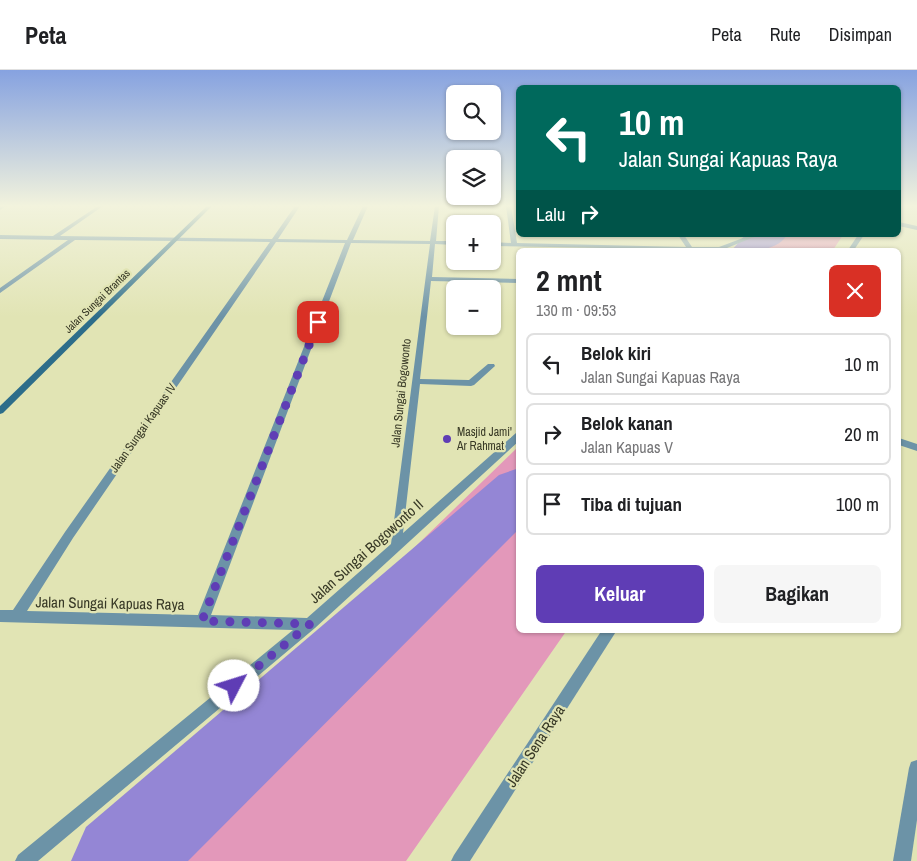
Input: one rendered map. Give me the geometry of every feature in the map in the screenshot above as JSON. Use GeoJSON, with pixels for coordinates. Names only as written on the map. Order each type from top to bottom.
{"type":"FeatureCollection","features":[{"type":"Feature","properties":{"kind":"street"},"geometry":{"type":"LineString","coordinates":[[0,291],[67,243]]}},
{"type":"Feature","properties":{"kind":"street","name":"Jalan Sungai Brantas"},"geometry":{"type":"LineString","coordinates":[[0,411],[173,243]]}},
{"type":"Feature","properties":{"kind":"street","name":"Jalan Sungai Kapuas IV"},"geometry":{"type":"LineString","coordinates":[[16,617],[69,534],[272,243]]}},
{"type":"Feature","properties":{"kind":"street"},"geometry":{"type":"LineString","coordinates":[[202,621],[349,243]]}},
{"type":"Feature","properties":{"kind":"street","name":"Jalan Sungai Bogowonto"},"geometry":{"type":"LineString","coordinates":[[396,547],[431,243]]}},
{"type":"Feature","properties":{"kind":"street"},"geometry":{"type":"LineString","coordinates":[[501,244],[592,243],[698,248]]}},
{"type":"Feature","properties":{"kind":"street"},"geometry":{"type":"LineString","coordinates":[[686,243],[689,247]]}},
{"type":"Feature","properties":{"kind":"street"},"geometry":{"type":"LineString","coordinates":[[722,248],[735,243]]}},
{"type":"Feature","properties":{"kind":"street"},"geometry":{"type":"LineString","coordinates":[[427,279],[516,281]]}},
{"type":"Feature","properties":{"kind":"street"},"geometry":{"type":"LineString","coordinates":[[415,381],[471,383],[491,366]]}},
{"type":"Feature","properties":{"kind":"street","name":"Jalan Sungai Bogowonto II"},"geometry":{"type":"LineString","coordinates":[[24,861],[310,624],[516,438]]}},
{"type":"Feature","properties":{"kind":"street"},"geometry":{"type":"LineString","coordinates":[[901,442],[917,448]]}},
{"type":"Feature","properties":{"kind":"street","name":"Jalan Sungai Kapuas Raya"},"geometry":{"type":"LineString","coordinates":[[0,616],[310,624]]}},
{"type":"Feature","properties":{"kind":"street","name":"Jalan Sena Raya"},"geometry":{"type":"LineString","coordinates":[[460,861],[608,633]]}},
{"type":"Feature","properties":{"kind":"street"},"geometry":{"type":"LineString","coordinates":[[902,861],[917,768]]}},
{"type":"Feature","properties":{"kind":"shaded area"},"geometry":{"type":"Polygon","coordinates":[[[746,243],[838,243],[834,248],[733,248],[746,243]]]}},
{"type":"Feature","properties":{"kind":"shaded area"},"geometry":{"type":"Polygon","coordinates":[[[516,449],[516,633],[565,633],[406,861],[81,861],[315,644],[516,449]]]}},
{"type":"Feature","properties":{"kind":"waterway"},"geometry":{"type":"LineString","coordinates":[[750,248],[755,243]]}},
{"type":"Feature","properties":{"kind":"waterway"},"geometry":{"type":"LineString","coordinates":[[120,861],[498,512],[516,493]]}},
{"type":"Feature","properties":{"kind":"place","name":"Masjid Jami' Ar Rahmat"},"geometry":{"type":"Point","coordinates":[447,439]}},
{"type":"Feature","properties":{"kind":"route"},"geometry":{"type":"LineString","coordinates":[[234,686],[310,624],[202,621],[318,322]]}}]}
